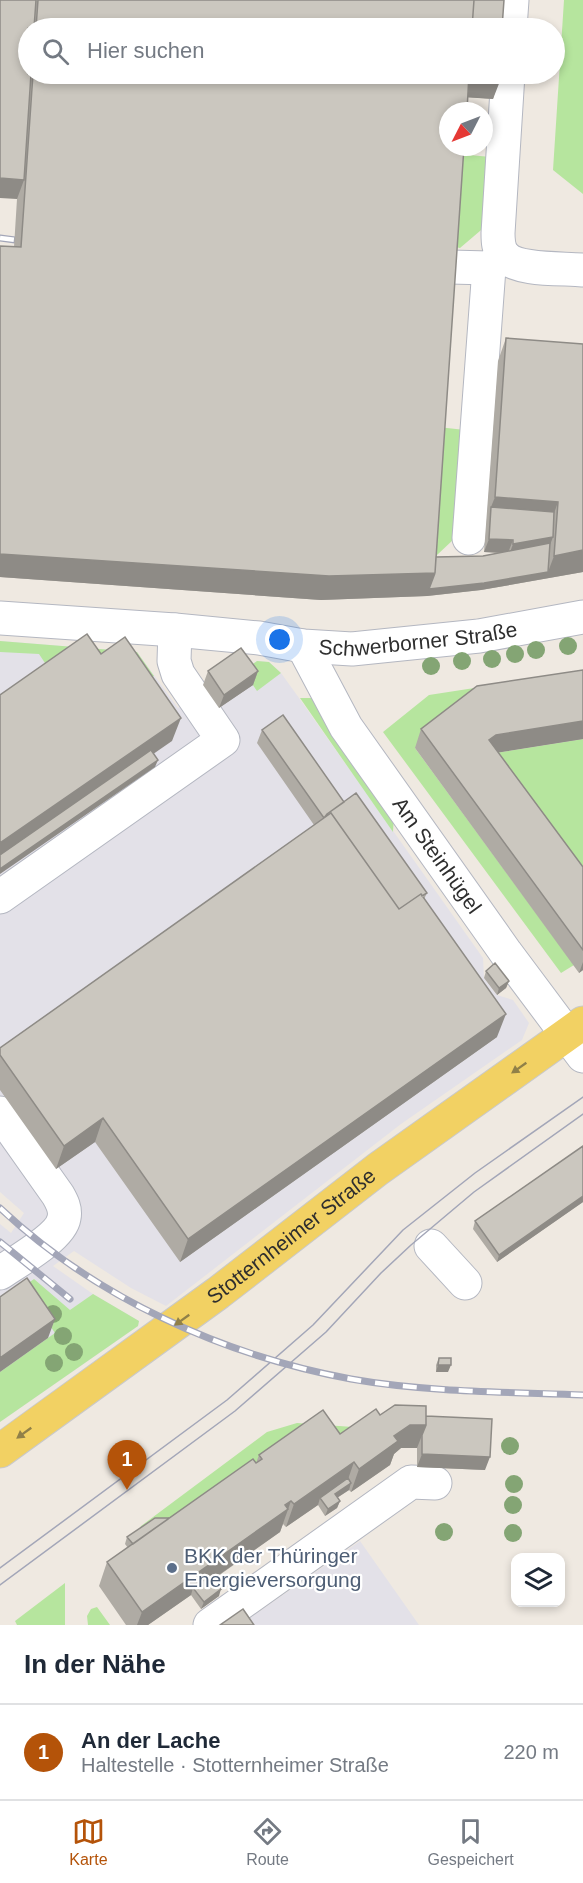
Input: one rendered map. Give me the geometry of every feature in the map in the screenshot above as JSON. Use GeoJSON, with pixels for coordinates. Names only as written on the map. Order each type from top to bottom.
{"type":"FeatureCollection","features":[{"type":"Feature","properties":{"kind":"main road","name":"Stotternheimer Straße"},"geometry":{"type":"LineString","coordinates":[[0,1451],[218,1293],[386,1163],[578,1038]]}},
{"type":"Feature","properties":{"kind":"street"},"geometry":{"type":"LineString","coordinates":[[511,18],[512,0]]}},
{"type":"Feature","properties":{"kind":"street"},"geometry":{"type":"LineString","coordinates":[[469,538],[498,242],[507,84]]}},
{"type":"Feature","properties":{"kind":"street"},"geometry":{"type":"LineString","coordinates":[[450,267],[496,262],[583,270]]}},
{"type":"Feature","properties":{"kind":"street","name":"Schwerborner Straße"},"geometry":{"type":"LineString","coordinates":[[0,618],[175,630],[259,638],[303,646],[352,649],[479,636],[583,617]]}},
{"type":"Feature","properties":{"kind":"street"},"geometry":{"type":"LineString","coordinates":[[0,897],[223,740],[178,674],[174,661],[175,630]]}},
{"type":"Feature","properties":{"kind":"street","name":"Am Steinhügel"},"geometry":{"type":"LineString","coordinates":[[303,646],[346,727],[506,953],[578,1038]]}},
{"type":"Feature","properties":{"kind":"street"},"geometry":{"type":"LineString","coordinates":[[0,1113],[58,1195],[65,1214],[62,1225],[53,1235],[0,1273]]}},
{"type":"Feature","properties":{"kind":"street"},"geometry":{"type":"LineString","coordinates":[[432,1246],[465,1283]]}},
{"type":"Feature","properties":{"kind":"street"},"geometry":{"type":"LineString","coordinates":[[210,1625],[411,1482],[435,1483]]}},
{"type":"Feature","properties":{"kind":"shaded area"},"geometry":{"type":"Polygon","coordinates":[[[0,641],[137,652],[178,708],[205,689],[257,661],[269,662],[281,673],[483,958],[484,978],[497,995],[513,1000],[529,1023],[522,1040],[401,1124],[166,1306],[131,1288],[74,1251],[53,1266],[93,1294],[139,1321],[138,1326],[0,1422],[0,1224],[11,1233],[24,1213],[0,1192],[0,641]]]}},
{"type":"Feature","properties":{"kind":"shaded area"},"geometry":{"type":"Polygon","coordinates":[[[360,1541],[419,1625],[240,1625],[360,1541]]]}},
{"type":"Feature","properties":{"kind":"green space"},"geometry":{"type":"Polygon","coordinates":[[[564,0],[583,0],[583,194],[553,170],[559,84],[565,84],[565,18],[563,18],[564,0]]]}},
{"type":"Feature","properties":{"kind":"green space"},"geometry":{"type":"Polygon","coordinates":[[[458,156],[491,157],[487,225],[460,248],[451,246],[458,156]]]}},
{"type":"Feature","properties":{"kind":"green space"},"geometry":{"type":"Polygon","coordinates":[[[438,427],[465,430],[454,539],[437,555],[430,555],[438,427]]]}},
{"type":"Feature","properties":{"kind":"green space"},"geometry":{"type":"Polygon","coordinates":[[[0,641],[137,652],[154,676],[147,681],[53,675],[39,654],[0,652],[0,641]]]}},
{"type":"Feature","properties":{"kind":"green space"},"geometry":{"type":"Polygon","coordinates":[[[257,661],[269,662],[281,673],[257,691],[243,671],[257,661]]]}},
{"type":"Feature","properties":{"kind":"green space"},"geometry":{"type":"Polygon","coordinates":[[[583,671],[415,748],[574,965],[561,973],[383,732],[429,695],[583,671]]]}},
{"type":"Feature","properties":{"kind":"green space"},"geometry":{"type":"Polygon","coordinates":[[[300,698],[312,698],[394,815],[393,832],[300,698]]]}},
{"type":"Feature","properties":{"kind":"green space"},"geometry":{"type":"Polygon","coordinates":[[[583,739],[583,896],[489,754],[583,739]]]}},
{"type":"Feature","properties":{"kind":"green space"},"geometry":{"type":"Polygon","coordinates":[[[34,1279],[70,1310],[93,1294],[139,1321],[138,1326],[0,1422],[0,1372],[55,1333],[23,1287],[34,1279]]]}},
{"type":"Feature","properties":{"kind":"green space"},"geometry":{"type":"Polygon","coordinates":[[[297,1423],[367,1428],[172,1534],[138,1531],[141,1526],[267,1432],[297,1423]]]}},
{"type":"Feature","properties":{"kind":"green space"},"geometry":{"type":"Polygon","coordinates":[[[65,1583],[65,1625],[17,1625],[15,1621],[65,1583]]]}},
{"type":"Feature","properties":{"kind":"green space"},"geometry":{"type":"Polygon","coordinates":[[[97,1607],[110,1625],[88,1625],[87,1616],[91,1609],[97,1607]]]}},
{"type":"Feature","properties":{"kind":"building"},"geometry":{"type":"Polygon","coordinates":[[[0,0],[36,0],[35,18],[18,18],[18,84],[30,84],[24,180],[0,178],[0,0]]]}},
{"type":"Feature","properties":{"kind":"building"},"geometry":{"type":"Polygon","coordinates":[[[38,0],[474,0],[473,18],[37,18],[38,0]]]}},
{"type":"Feature","properties":{"kind":"building"},"geometry":{"type":"Polygon","coordinates":[[[474,0],[504,0],[503,18],[473,18],[474,0]]]}},
{"type":"Feature","properties":{"kind":"building"},"geometry":{"type":"Polygon","coordinates":[[[32,84],[468,84],[467,102],[439,102],[439,156],[463,156],[435,573],[329,576],[0,554],[0,246],[21,247],[32,84]]]}},
{"type":"Feature","properties":{"kind":"building"},"geometry":{"type":"Polygon","coordinates":[[[506,338],[583,344],[583,550],[554,556],[558,502],[495,497],[506,338]]]}},
{"type":"Feature","properties":{"kind":"building"},"geometry":{"type":"Polygon","coordinates":[[[491,507],[554,512],[553,537],[513,544],[513,540],[489,539],[491,507]]]}},
{"type":"Feature","properties":{"kind":"building"},"geometry":{"type":"Polygon","coordinates":[[[550,543],[548,572],[484,583],[429,589],[435,573],[436,557],[483,556],[550,543]]]}},
{"type":"Feature","properties":{"kind":"building"},"geometry":{"type":"Polygon","coordinates":[[[87,634],[101,654],[125,637],[181,718],[0,843],[0,695],[87,634]]]}},
{"type":"Feature","properties":{"kind":"building"},"geometry":{"type":"Polygon","coordinates":[[[241,648],[258,671],[224,695],[208,671],[241,648]]]}},
{"type":"Feature","properties":{"kind":"building"},"geometry":{"type":"Polygon","coordinates":[[[583,670],[583,721],[496,735],[489,740],[583,867],[583,950],[421,729],[477,686],[583,670]]]}},
{"type":"Feature","properties":{"kind":"building"},"geometry":{"type":"Polygon","coordinates":[[[283,715],[344,802],[324,818],[262,730],[283,715]]]}},
{"type":"Feature","properties":{"kind":"building"},"geometry":{"type":"Polygon","coordinates":[[[151,750],[158,760],[0,869],[0,855],[151,750]]]}},
{"type":"Feature","properties":{"kind":"building"},"geometry":{"type":"Polygon","coordinates":[[[356,793],[427,893],[422,896],[421,894],[399,909],[331,813],[327,814],[356,793]]]}},
{"type":"Feature","properties":{"kind":"building"},"geometry":{"type":"Polygon","coordinates":[[[331,813],[399,909],[421,894],[506,1014],[188,1239],[103,1118],[64,1146],[0,1055],[0,1048],[331,813]]]}},
{"type":"Feature","properties":{"kind":"building"},"geometry":{"type":"Polygon","coordinates":[[[495,963],[509,981],[499,988],[486,971],[495,963]]]}},
{"type":"Feature","properties":{"kind":"building"},"geometry":{"type":"Polygon","coordinates":[[[583,1146],[583,1196],[499,1255],[475,1221],[583,1146]]]}},
{"type":"Feature","properties":{"kind":"building"},"geometry":{"type":"Polygon","coordinates":[[[27,1278],[55,1319],[0,1358],[0,1297],[27,1278]]]}},
{"type":"Feature","properties":{"kind":"building"},"geometry":{"type":"Polygon","coordinates":[[[439,1358],[451,1358],[451,1365],[438,1365],[439,1358]]]}},
{"type":"Feature","properties":{"kind":"building"},"geometry":{"type":"Polygon","coordinates":[[[395,1405],[426,1406],[426,1425],[410,1425],[394,1436],[398,1441],[359,1469],[354,1462],[294,1504],[291,1501],[285,1505],[288,1509],[142,1612],[107,1562],[253,1459],[256,1463],[262,1459],[259,1455],[323,1410],[340,1434],[376,1409],[380,1415],[395,1405]]]}},
{"type":"Feature","properties":{"kind":"building"},"geometry":{"type":"Polygon","coordinates":[[[426,1416],[492,1419],[490,1457],[422,1454],[422,1435],[426,1425],[426,1416]]]}},
{"type":"Feature","properties":{"kind":"building"},"geometry":{"type":"Polygon","coordinates":[[[348,1478],[351,1483],[335,1494],[340,1501],[328,1509],[320,1498],[348,1478]]]}},
{"type":"Feature","properties":{"kind":"building"},"geometry":{"type":"Polygon","coordinates":[[[155,1518],[168,1519],[133,1544],[127,1537],[155,1518]]]}},
{"type":"Feature","properties":{"kind":"building"},"geometry":{"type":"Polygon","coordinates":[[[211,1575],[221,1589],[204,1602],[193,1588],[211,1575]]]}},
{"type":"Feature","properties":{"kind":"building"},"geometry":{"type":"Polygon","coordinates":[[[243,1609],[254,1625],[220,1625],[243,1609]]]}},
{"type":"Feature","properties":{"kind":"tram line"},"geometry":{"type":"LineString","coordinates":[[0,1568],[227,1400],[313,1325],[403,1230],[475,1173],[583,1097]]}},
{"type":"Feature","properties":{"kind":"tram line"},"geometry":{"type":"LineString","coordinates":[[0,1585],[235,1411],[326,1332],[381,1273],[411,1245],[474,1192],[583,1114]]}},
{"type":"Feature","properties":{"kind":"railway"},"geometry":{"type":"LineString","coordinates":[[0,238],[30,242]]}},
{"type":"Feature","properties":{"kind":"railway"},"geometry":{"type":"LineString","coordinates":[[0,1208],[37,1240],[77,1269],[119,1295],[163,1318],[255,1355],[351,1379],[408,1387],[583,1395]]}},
{"type":"Feature","properties":{"kind":"railway"},"geometry":{"type":"LineString","coordinates":[[0,1242],[70,1299]]}},
{"type":"Feature","properties":{"kind":"place","name":"An der Lache"},"geometry":{"type":"Point","coordinates":[127,1490]}},
{"type":"Feature","properties":{"kind":"place","name":"BKK der Thüringer Energieversorgung"},"geometry":{"type":"Point","coordinates":[172,1568]}}]}
